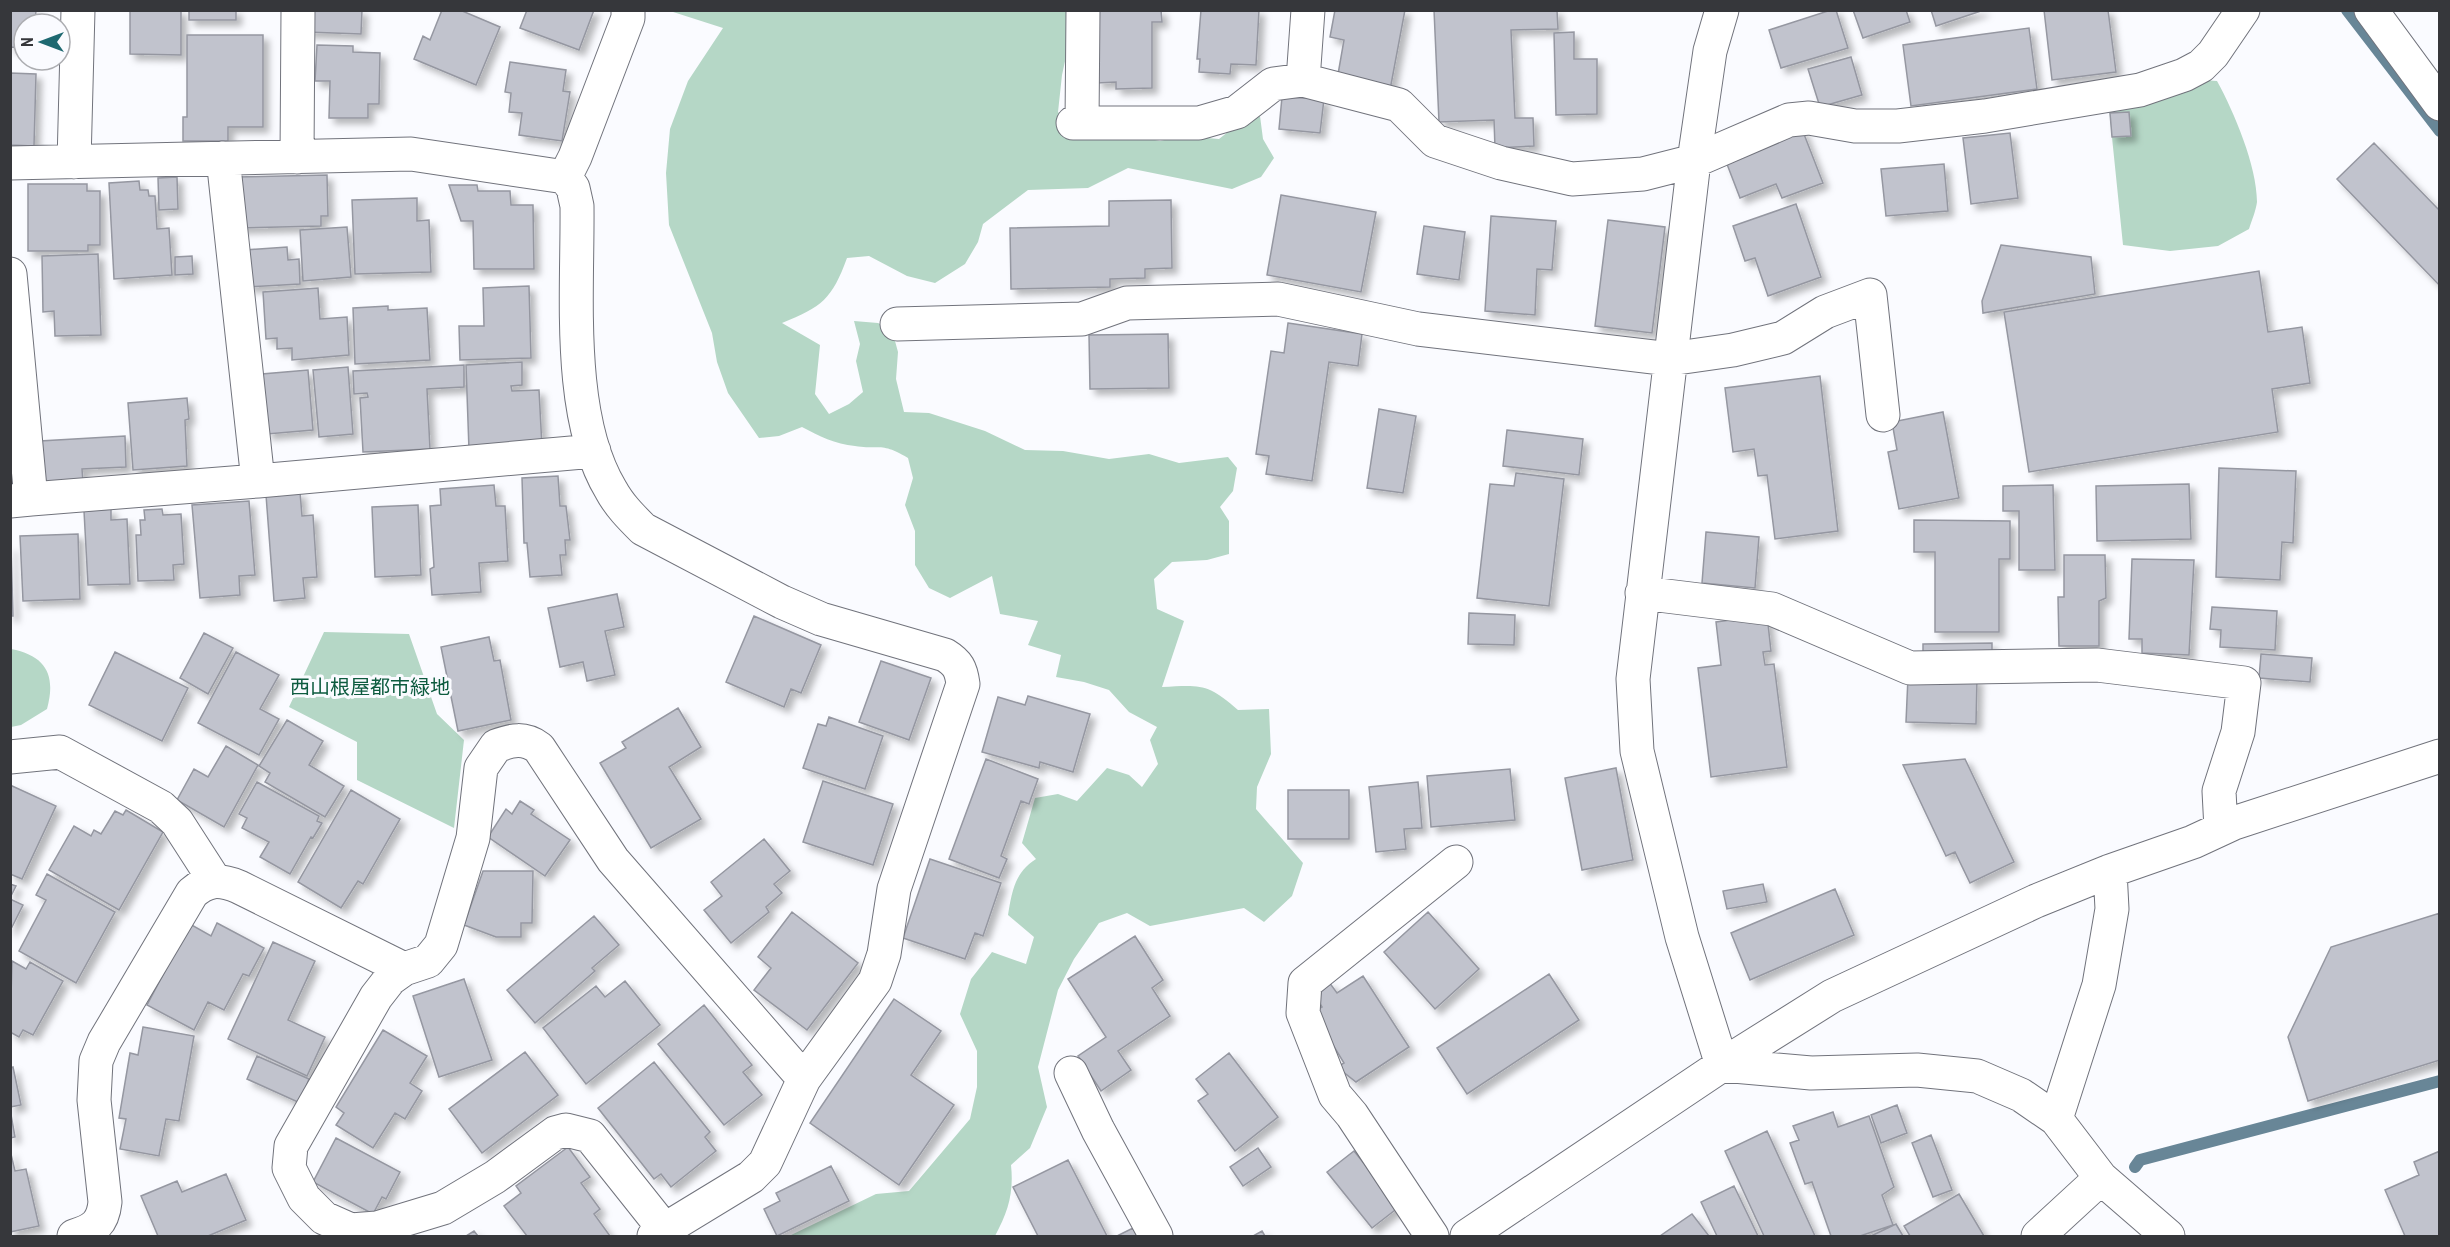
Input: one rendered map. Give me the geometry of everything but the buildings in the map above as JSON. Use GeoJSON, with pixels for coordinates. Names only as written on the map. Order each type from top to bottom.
{"type":"FeatureCollection","features":[{"type":"Feature","properties":{"kind":"street"},"geometry":{"type":"LineString","coordinates":[[74,162],[78,10]]}},
{"type":"Feature","properties":{"kind":"street"},"geometry":{"type":"LineString","coordinates":[[297,157],[298,10]]}},
{"type":"Feature","properties":{"kind":"street"},"geometry":{"type":"LineString","coordinates":[[565,177],[575,157],[628,18],[628,10]]}},
{"type":"Feature","properties":{"kind":"street"},"geometry":{"type":"LineString","coordinates":[[1083,10],[1078,123],[1199,123],[1237,112],[1273,84],[1303,80],[1399,105],[1435,141],[1501,163],[1572,178],[1643,174],[1694,161],[1789,120],[1809,118],[1855,126],[1898,126],[1985,117],[2140,90],[2184,75],[2200,66],[2213,54],[2242,10]]}},
{"type":"Feature","properties":{"kind":"street"},"geometry":{"type":"LineString","coordinates":[[1303,80],[1308,10]]}},
{"type":"Feature","properties":{"kind":"street"},"geometry":{"type":"LineString","coordinates":[[1722,10],[1710,51],[1694,161],[1633,679],[1637,751],[1682,937],[1722,1065]]}},
{"type":"Feature","properties":{"kind":"street"},"geometry":{"type":"LineString","coordinates":[[2371,10],[2439,104]]}},
{"type":"Feature","properties":{"kind":"street"},"geometry":{"type":"LineString","coordinates":[[10,163],[411,154],[565,177],[573,188],[577,206],[579,370],[582,406],[594,451],[609,489],[624,511],[643,529],[782,602],[821,619],[945,656],[955,661],[962,670],[963,684],[894,889],[884,954],[875,981],[804,1079],[765,1163],[750,1177],[659,1233],[590,1136],[566,1130],[555,1133],[495,1177],[443,1208],[377,1228],[351,1230],[324,1218],[304,1198],[289,1168],[291,1146],[376,997],[390,980],[404,969],[428,961],[441,945],[473,838],[481,768],[496,746],[519,739],[539,748],[613,860],[804,1079]]}},
{"type":"Feature","properties":{"kind":"street"},"geometry":{"type":"LineString","coordinates":[[222,158],[258,481]]}},
{"type":"Feature","properties":{"kind":"street"},"geometry":{"type":"LineString","coordinates":[[10,274],[21,500],[594,451]]}},
{"type":"Feature","properties":{"kind":"street"},"geometry":{"type":"LineString","coordinates":[[897,324],[1082,319],[1127,303],[1278,299],[1418,329],[1670,359],[1733,350],[1783,338],[1825,312],[1870,295],[1883,415]]}},
{"type":"Feature","properties":{"kind":"street"},"geometry":{"type":"LineString","coordinates":[[1642,593],[1772,609],[1910,668],[2097,665],[2244,683],[2238,732],[2219,791],[2221,829]]}},
{"type":"Feature","properties":{"kind":"street"},"geometry":{"type":"LineString","coordinates":[[10,757],[60,752],[161,807],[177,822],[215,880]]}},
{"type":"Feature","properties":{"kind":"street"},"geometry":{"type":"LineString","coordinates":[[1467,1236],[1722,1065],[1832,996],[2036,901],[2110,871],[2363,779],[2439,756]]}},
{"type":"Feature","properties":{"kind":"street"},"geometry":{"type":"LineString","coordinates":[[1432,1236],[1352,1115],[1335,1095],[1303,1013],[1305,983],[1456,862]]}},
{"type":"Feature","properties":{"kind":"street"},"geometry":{"type":"LineString","coordinates":[[2056,1119],[2098,985],[2112,909],[2110,871]]}},
{"type":"Feature","properties":{"kind":"street"},"geometry":{"type":"LineString","coordinates":[[75,1236],[98,1225],[104,1214],[104,1188],[94,1100],[96,1061],[104,1042],[192,893],[203,884],[215,880],[239,887],[404,969]]}},
{"type":"Feature","properties":{"kind":"street"},"geometry":{"type":"LineString","coordinates":[[1722,1065],[1811,1073],[1917,1070],[1977,1076],[2021,1095],[2056,1119],[2101,1178],[2168,1236]]}},
{"type":"Feature","properties":{"kind":"street"},"geometry":{"type":"LineString","coordinates":[[1071,1073],[1098,1130],[1156,1236]]}},
{"type":"Feature","properties":{"kind":"street"},"geometry":{"type":"LineString","coordinates":[[2038,1236],[2101,1178]]}},
{"type":"Feature","properties":{"kind":"green space"},"geometry":{"type":"Polygon","coordinates":[[[670,11],[1076,11],[1062,75],[1058,112],[1078,135],[1099,129],[1160,141],[1183,136],[1219,139],[1243,120],[1260,116],[1263,139],[1274,158],[1261,177],[1232,189],[1128,168],[1088,188],[1028,190],[983,224],[978,242],[965,264],[935,283],[907,276],[869,256],[847,258],[836,283],[824,300],[807,312],[782,323],[820,345],[815,394],[829,414],[849,404],[863,392],[856,361],[860,344],[854,321],[878,323],[892,330],[898,352],[896,379],[904,412],[929,413],[985,431],[1025,450],[1063,451],[1109,459],[1149,454],[1179,463],[1228,457],[1237,468],[1233,491],[1220,507],[1229,521],[1229,554],[1207,560],[1172,562],[1154,579],[1157,609],[1184,621],[1162,687],[1195,686],[1211,690],[1238,710],[1269,709],[1271,754],[1257,787],[1256,809],[1303,863],[1292,896],[1264,922],[1244,908],[1150,926],[1127,913],[1099,923],[1074,959],[1058,990],[1038,1067],[1047,1107],[1030,1148],[1011,1165],[1012,1185],[1009,1202],[995,1236],[789,1236],[876,1194],[909,1191],[970,1119],[977,1087],[977,1051],[960,1014],[971,979],[992,952],[1026,964],[1034,937],[1008,915],[1013,890],[1019,876],[1036,859],[1022,843],[1035,798],[1058,794],[1077,801],[1107,768],[1129,775],[1142,787],[1158,764],[1150,740],[1157,727],[1129,712],[1109,690],[1084,682],[1056,677],[1061,655],[1028,645],[1038,621],[1000,614],[992,576],[950,598],[929,588],[915,565],[915,531],[905,505],[913,478],[908,458],[886,448],[855,446],[834,441],[802,427],[779,436],[759,438],[728,393],[717,362],[712,333],[669,225],[666,173],[670,129],[688,81],[723,28],[670,11]]]}},
{"type":"Feature","properties":{"kind":"green space"},"geometry":{"type":"Polygon","coordinates":[[[2202,80],[2217,81],[2237,123],[2249,156],[2257,202],[2249,229],[2218,246],[2170,251],[2123,245],[2109,108],[2202,80]]]}},
{"type":"Feature","properties":{"kind":"green space","name":"西山根屋都市緑地"},"geometry":{"type":"Polygon","coordinates":[[[324,632],[409,634],[437,714],[464,740],[454,828],[357,780],[357,742],[289,707],[324,632]]]}},
{"type":"Feature","properties":{"kind":"green space"},"geometry":{"type":"Polygon","coordinates":[[[11,649],[23,652],[41,662],[49,677],[50,697],[47,709],[21,725],[11,727],[11,649]]]}},
{"type":"Feature","properties":{"kind":"waterway"},"geometry":{"type":"LineString","coordinates":[[2347,10],[2440,131]]}},
{"type":"Feature","properties":{"kind":"waterway"},"geometry":{"type":"LineString","coordinates":[[2135,1167],[2140,1160],[2440,1081]]}}]}
